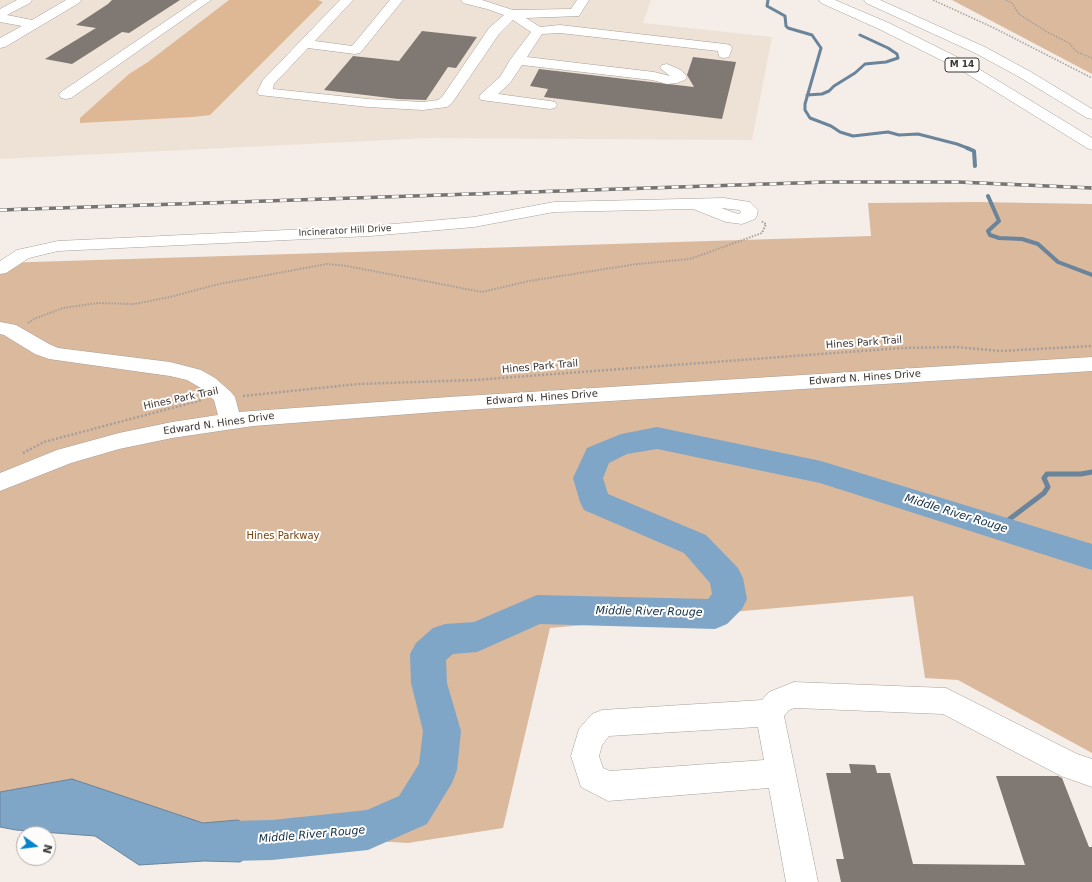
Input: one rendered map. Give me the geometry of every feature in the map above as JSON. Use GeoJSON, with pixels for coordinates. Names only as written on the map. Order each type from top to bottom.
{"type":"FeatureCollection","features":[{"type":"Feature","properties":{"kind":"main road"},"geometry":{"type":"LineString","coordinates":[[0,14],[26,0]]}},
{"type":"Feature","properties":{"kind":"main road"},"geometry":{"type":"LineString","coordinates":[[0,30],[54,0]]}},
{"type":"Feature","properties":{"kind":"main road"},"geometry":{"type":"LineString","coordinates":[[0,44],[75,0]]}},
{"type":"Feature","properties":{"kind":"main road"},"geometry":{"type":"LineString","coordinates":[[66,95],[205,0]]}},
{"type":"Feature","properties":{"kind":"main road"},"geometry":{"type":"LineString","coordinates":[[347,0],[268,83],[264,92],[368,103],[423,106],[442,104],[447,100],[494,30],[512,14]]}},
{"type":"Feature","properties":{"kind":"main road"},"geometry":{"type":"LineString","coordinates":[[304,44],[355,50],[396,0]]}},
{"type":"Feature","properties":{"kind":"main road"},"geometry":{"type":"LineString","coordinates":[[467,0],[512,14],[575,13],[583,0]]}},
{"type":"Feature","properties":{"kind":"main road","name":"M 14"},"geometry":{"type":"LineString","coordinates":[[825,0],[884,26],[964,66],[1006,90],[1092,145]]}},
{"type":"Feature","properties":{"kind":"main road","name":"M 14"},"geometry":{"type":"LineString","coordinates":[[870,0],[927,24],[980,50],[1026,75],[1092,115]]}},
{"type":"Feature","properties":{"kind":"main road"},"geometry":{"type":"LineString","coordinates":[[512,14],[535,34],[622,42],[725,48],[724,54]]}},
{"type":"Feature","properties":{"kind":"main road"},"geometry":{"type":"LineString","coordinates":[[0,18],[34,24]]}},
{"type":"Feature","properties":{"kind":"main road"},"geometry":{"type":"LineString","coordinates":[[535,34],[505,80],[486,97],[550,105]]}},
{"type":"Feature","properties":{"kind":"main road"},"geometry":{"type":"LineString","coordinates":[[517,60],[654,76],[667,80],[680,77],[671,60],[622,42]]}},
{"type":"Feature","properties":{"kind":"main road","name":"Incinerator Hill Drive"},"geometry":{"type":"LineString","coordinates":[[0,270],[23,254],[58,246],[370,230],[474,222],[554,207],[724,203],[744,206],[750,210],[750,212]]}},
{"type":"Feature","properties":{"kind":"main road"},"geometry":{"type":"LineString","coordinates":[[0,328],[9,329],[42,349],[56,354],[187,372],[208,382],[224,397],[230,421]]}},
{"type":"Feature","properties":{"kind":"main road","name":"Edward N. Hines Drive"},"geometry":{"type":"LineString","coordinates":[[0,482],[65,456],[119,441],[172,430],[253,418],[449,404],[1092,364]]}},
{"type":"Feature","properties":{"kind":"main road"},"geometry":{"type":"LineString","coordinates":[[780,773],[608,786],[591,777],[586,756],[589,739],[602,723],[769,713],[780,701],[794,695],[946,701],[1071,766],[1092,773]]}},
{"type":"Feature","properties":{"kind":"main road"},"geometry":{"type":"LineString","coordinates":[[769,713],[802,882]]}},
{"type":"Feature","properties":{"kind":"path"},"geometry":{"type":"LineString","coordinates":[[933,0],[994,28],[1092,78]]}},
{"type":"Feature","properties":{"kind":"path"},"geometry":{"type":"LineString","coordinates":[[1006,0],[1012,3],[1019,14],[1047,32],[1069,42],[1077,52],[1092,58]]}},
{"type":"Feature","properties":{"kind":"path"},"geometry":{"type":"LineString","coordinates":[[19,335],[25,326],[34,319],[63,308],[98,302],[134,304],[170,297],[219,284],[327,264],[347,266],[482,292],[529,281],[637,264],[690,259],[762,233],[766,224],[750,212]]}},
{"type":"Feature","properties":{"kind":"path","name":"Hines Park Trail"},"geometry":{"type":"LineString","coordinates":[[19,456],[44,442],[210,398],[358,384],[474,380],[901,348],[957,347],[1000,351],[1092,346]]}},
{"type":"Feature","properties":{"kind":"shaded area"},"geometry":{"type":"Polygon","coordinates":[[[0,0],[651,0],[643,23],[772,37],[752,140],[429,138],[0,159],[0,0]]]}},
{"type":"Feature","properties":{"kind":"shaded area"},"geometry":{"type":"Polygon","coordinates":[[[229,0],[318,0],[323,2],[210,115],[80,123],[80,118],[129,74],[148,62],[229,0]]]}},
{"type":"Feature","properties":{"kind":"green space"},"geometry":{"type":"Polygon","coordinates":[[[952,0],[1092,0],[1092,74],[952,0]]]}},
{"type":"Feature","properties":{"kind":"green space","name":"Hines Parkway"},"geometry":{"type":"Polygon","coordinates":[[[977,202],[1092,204],[1092,753],[958,680],[925,678],[913,596],[550,628],[503,828],[408,843],[0,819],[0,263],[871,236],[868,203],[977,202]]]}},
{"type":"Feature","properties":{"kind":"water"},"geometry":{"type":"Polygon","coordinates":[[[72,779],[203,823],[238,820],[272,840],[240,862],[204,861],[139,865],[95,836],[56,833],[56,826],[16,826],[16,830],[0,827],[0,792],[72,779]]]}},
{"type":"Feature","properties":{"kind":"building"},"geometry":{"type":"Polygon","coordinates":[[[112,0],[180,0],[129,33],[122,32],[72,64],[45,59],[96,28],[76,25],[112,0]]]}},
{"type":"Feature","properties":{"kind":"building"},"geometry":{"type":"Polygon","coordinates":[[[422,31],[477,37],[456,68],[448,67],[426,100],[398,99],[324,90],[353,56],[399,61],[422,31]]]}},
{"type":"Feature","properties":{"kind":"building"},"geometry":{"type":"Polygon","coordinates":[[[693,57],[736,62],[722,119],[544,97],[548,89],[530,86],[539,69],[694,87],[687,75],[693,57]]]}},
{"type":"Feature","properties":{"kind":"building"},"geometry":{"type":"Polygon","coordinates":[[[849,764],[875,765],[877,773],[890,773],[913,864],[1025,865],[996,776],[1058,776],[1062,778],[1089,847],[1092,847],[1092,882],[841,882],[836,859],[844,859],[826,773],[851,773],[849,764]]]}},
{"type":"Feature","properties":{"kind":"waterway"},"geometry":{"type":"LineString","coordinates":[[768,0],[767,6],[785,16],[786,26],[788,28],[812,35],[821,48],[808,95]]}},
{"type":"Feature","properties":{"kind":"waterway"},"geometry":{"type":"LineString","coordinates":[[808,95],[822,94],[829,91],[834,86],[855,73],[865,64],[886,62],[898,58],[897,54],[888,48],[860,35]]}},
{"type":"Feature","properties":{"kind":"waterway"},"geometry":{"type":"LineString","coordinates":[[808,95],[805,110],[810,118],[831,126],[840,132],[853,136],[888,132],[899,135],[918,134],[957,144],[970,149]]}},
{"type":"Feature","properties":{"kind":"waterway"},"geometry":{"type":"LineString","coordinates":[[967,148],[974,151],[975,166]]}},
{"type":"Feature","properties":{"kind":"waterway"},"geometry":{"type":"LineString","coordinates":[[988,196],[999,221],[988,231],[990,235],[999,238],[1022,239],[1038,244],[1058,262],[1092,275]]}},
{"type":"Feature","properties":{"kind":"waterway","name":"Middle River Rouge"},"geometry":{"type":"LineString","coordinates":[[232,841],[272,840],[368,830],[413,810],[438,770],[442,731],[429,683],[428,654],[445,639],[477,637],[537,609],[715,614],[730,599],[726,578],[695,544],[595,502],[588,478],[597,456],[621,445],[657,438],[821,472],[1092,557]]}},
{"type":"Feature","properties":{"kind":"waterway"},"geometry":{"type":"LineString","coordinates":[[999,527],[1044,493],[1048,487],[1044,478],[1047,474],[1081,474],[1092,472]]}},
{"type":"Feature","properties":{"kind":"railway"},"geometry":{"type":"LineString","coordinates":[[0,210],[826,182],[958,182],[1092,188]]}}]}
